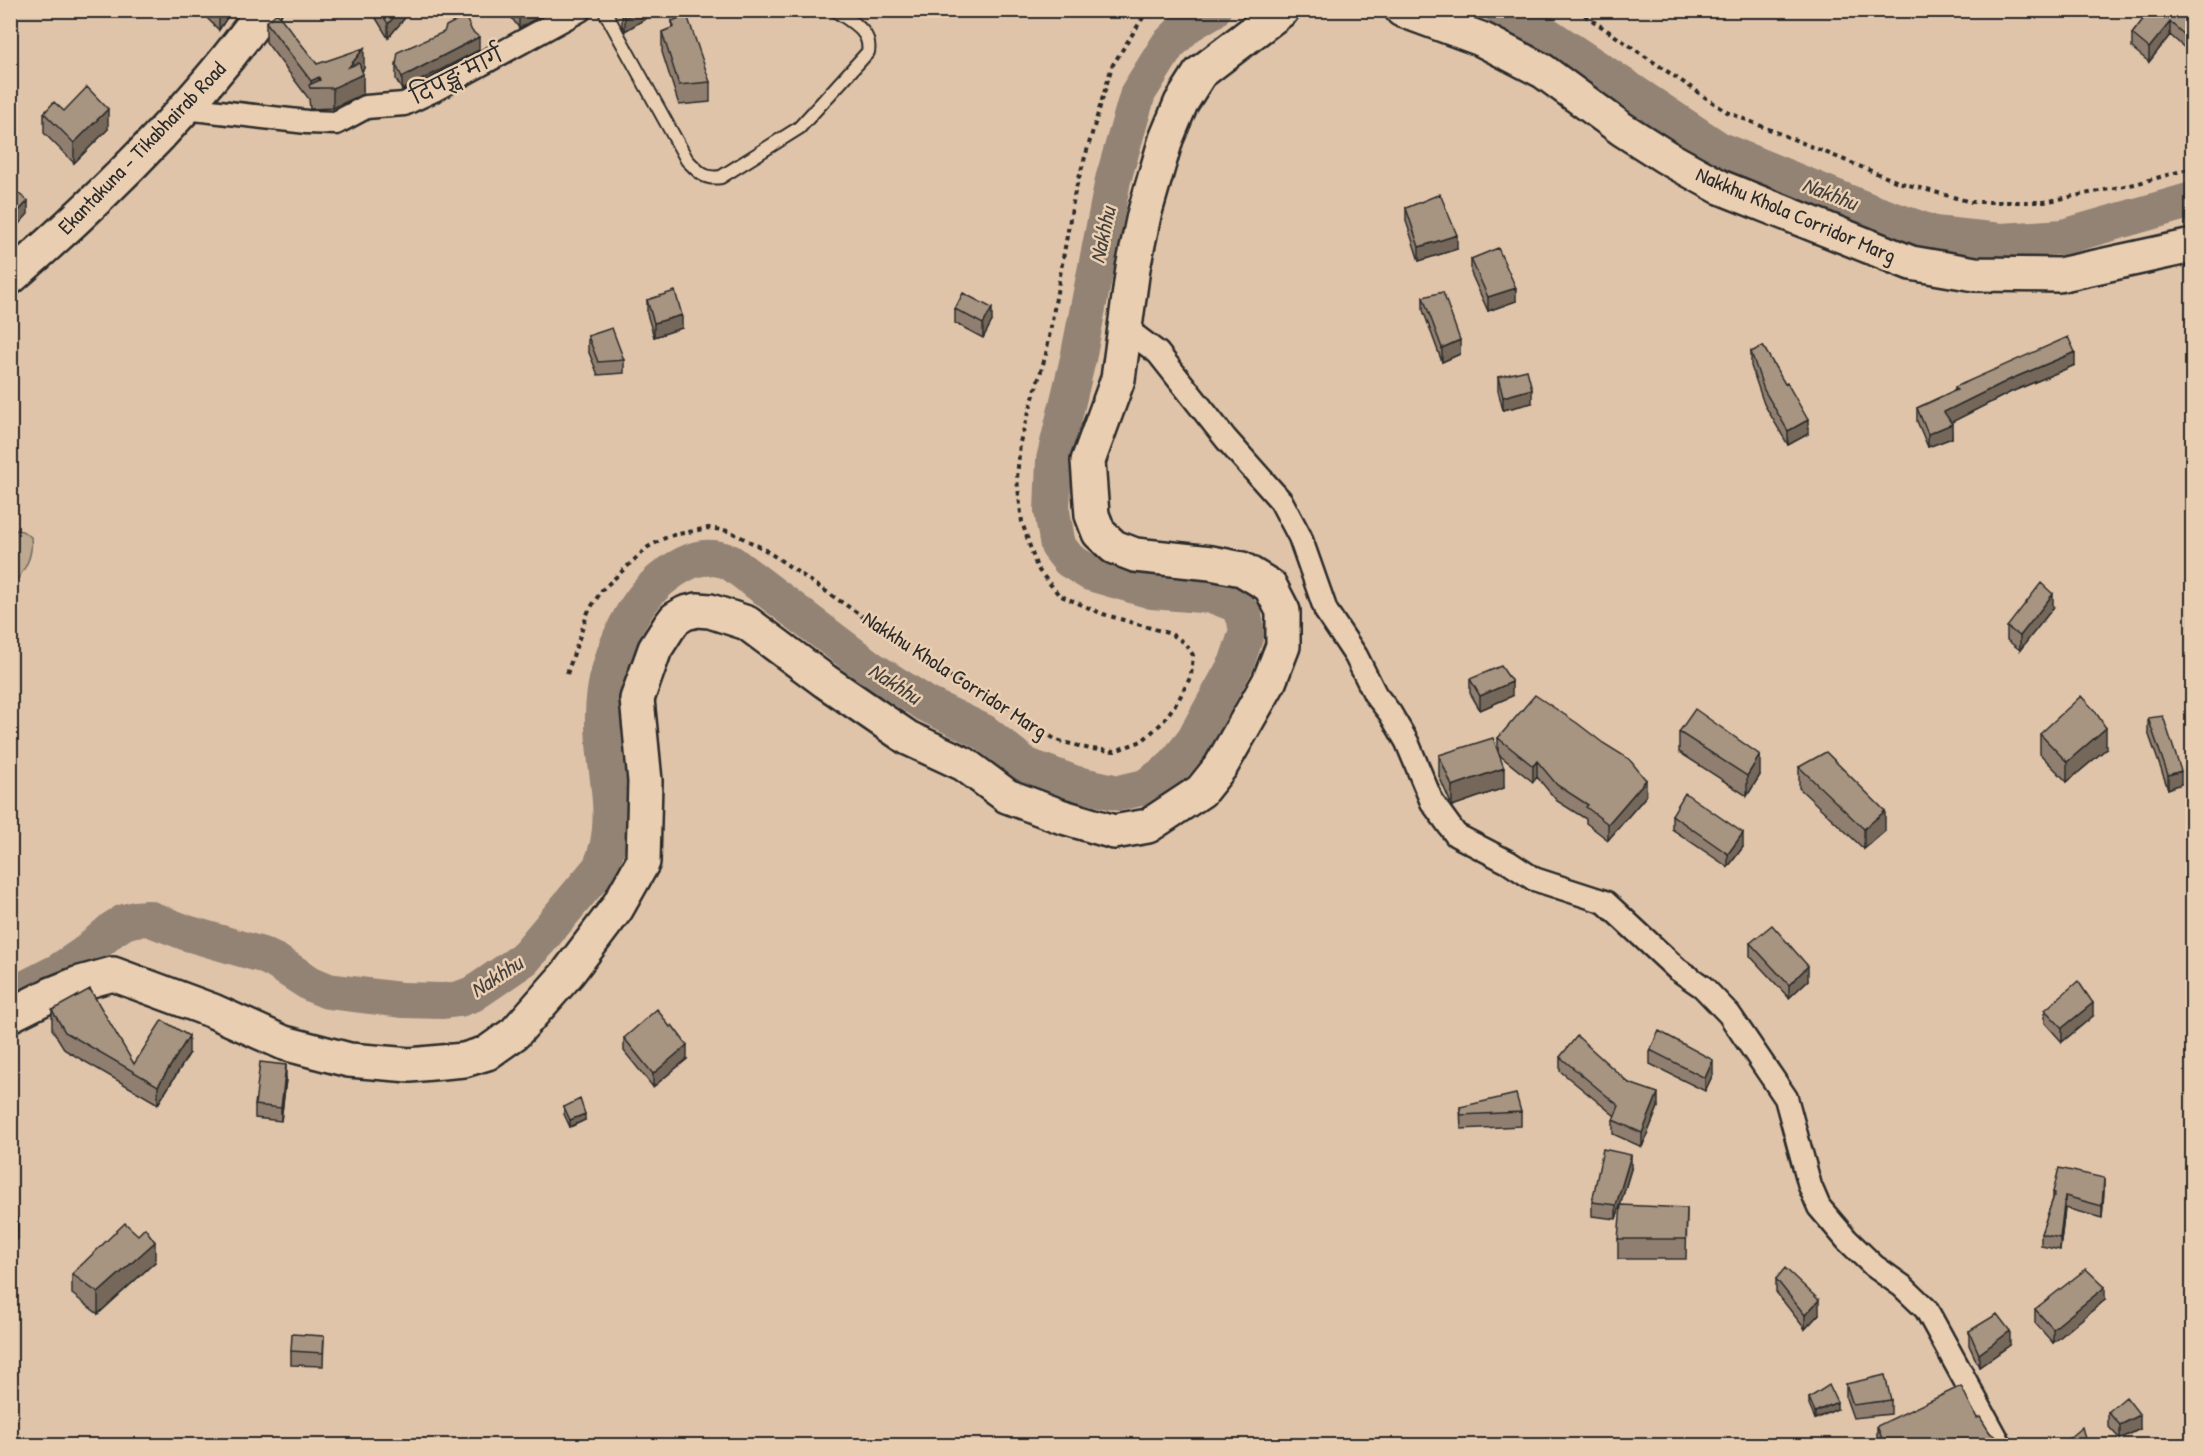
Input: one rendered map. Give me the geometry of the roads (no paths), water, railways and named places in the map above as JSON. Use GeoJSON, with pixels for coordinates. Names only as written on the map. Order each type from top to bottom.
{"type":"FeatureCollection","features":[{"type":"Feature","properties":{"kind":"street","name":"Ekantakuna - Tikabhairab Road"},"geometry":{"type":"LineString","coordinates":[[10,278],[64,231],[185,108],[242,41],[264,10]]}},
{"type":"Feature","properties":{"kind":"street","name":"दिपङ्ख मार्ग"},"geometry":{"type":"LineString","coordinates":[[185,108],[307,122],[336,123],[366,107],[404,104],[580,10]]}},
{"type":"Feature","properties":{"kind":"street"},"geometry":{"type":"LineString","coordinates":[[10,1015],[77,984],[113,974],[213,1011],[284,1043],[349,1060],[420,1064],[464,1060],[487,1053],[515,1033],[568,973],[617,909],[643,862],[645,781],[637,699],[656,649],[669,627],[675,619],[697,610],[710,610],[747,623],[825,681],[908,738],[964,764],[1007,796],[1060,816],[1114,832],[1148,826],[1201,791],[1221,766],[1269,682],[1283,646],[1283,611],[1270,586],[1242,569],[1211,563],[1135,555],[1114,547],[1099,533],[1092,515],[1088,461],[1118,379],[1133,268],[1144,215],[1166,140],[1180,103],[1200,74],[1282,10]]}},
{"type":"Feature","properties":{"kind":"street","name":"Nakkhu Khola Corridor Marg"},"geometry":{"type":"LineString","coordinates":[[1402,10],[1481,39],[1543,71],[1666,158],[1720,187],[1911,263],[1975,274],[2059,275],[2193,246]]}},
{"type":"Feature","properties":{"kind":"street"},"geometry":{"type":"LineString","coordinates":[[1125,328],[1158,353],[1226,439],[1281,501],[1300,537],[1326,611],[1356,656],[1374,694],[1396,723],[1407,742],[1432,802],[1456,835],[1508,862],[1534,879],[1605,902],[1677,969],[1703,987],[1729,1014],[1786,1098],[1810,1186],[1819,1207],[1846,1240],[1926,1309],[2001,1446]]}},
{"type":"Feature","properties":{"kind":"lane"},"geometry":{"type":"LineString","coordinates":[[604,10],[687,160],[699,173],[710,179],[721,177],[800,128],[868,52],[870,44],[864,32],[835,10]]}},
{"type":"Feature","properties":{"kind":"waterway","name":"Nakhhu"},"geometry":{"type":"LineString","coordinates":[[10,996],[59,971],[124,922],[148,918],[187,933],[262,955],[311,984],[328,991],[402,1000],[443,1001],[473,994],[524,959],[600,868],[607,849],[610,831],[611,812],[603,715],[604,696],[613,657],[630,619],[653,587],[675,569],[697,559],[712,558],[730,562],[873,670],[926,704],[984,732],[1027,766],[1073,783],[1119,793],[1145,787],[1171,769],[1192,743],[1236,664],[1247,632],[1244,615],[1235,604],[1214,596],[1152,591],[1090,573],[1069,560],[1058,546],[1052,511],[1054,460],[1078,359],[1113,180],[1138,93],[1168,45],[1188,25],[1213,10]]}},
{"type":"Feature","properties":{"kind":"waterway","name":"Nakhhu"},"geometry":{"type":"LineString","coordinates":[[1502,10],[1547,35],[1720,150],[1869,211],[1934,234],[2001,241],[2063,237],[2192,200]]}}]}
